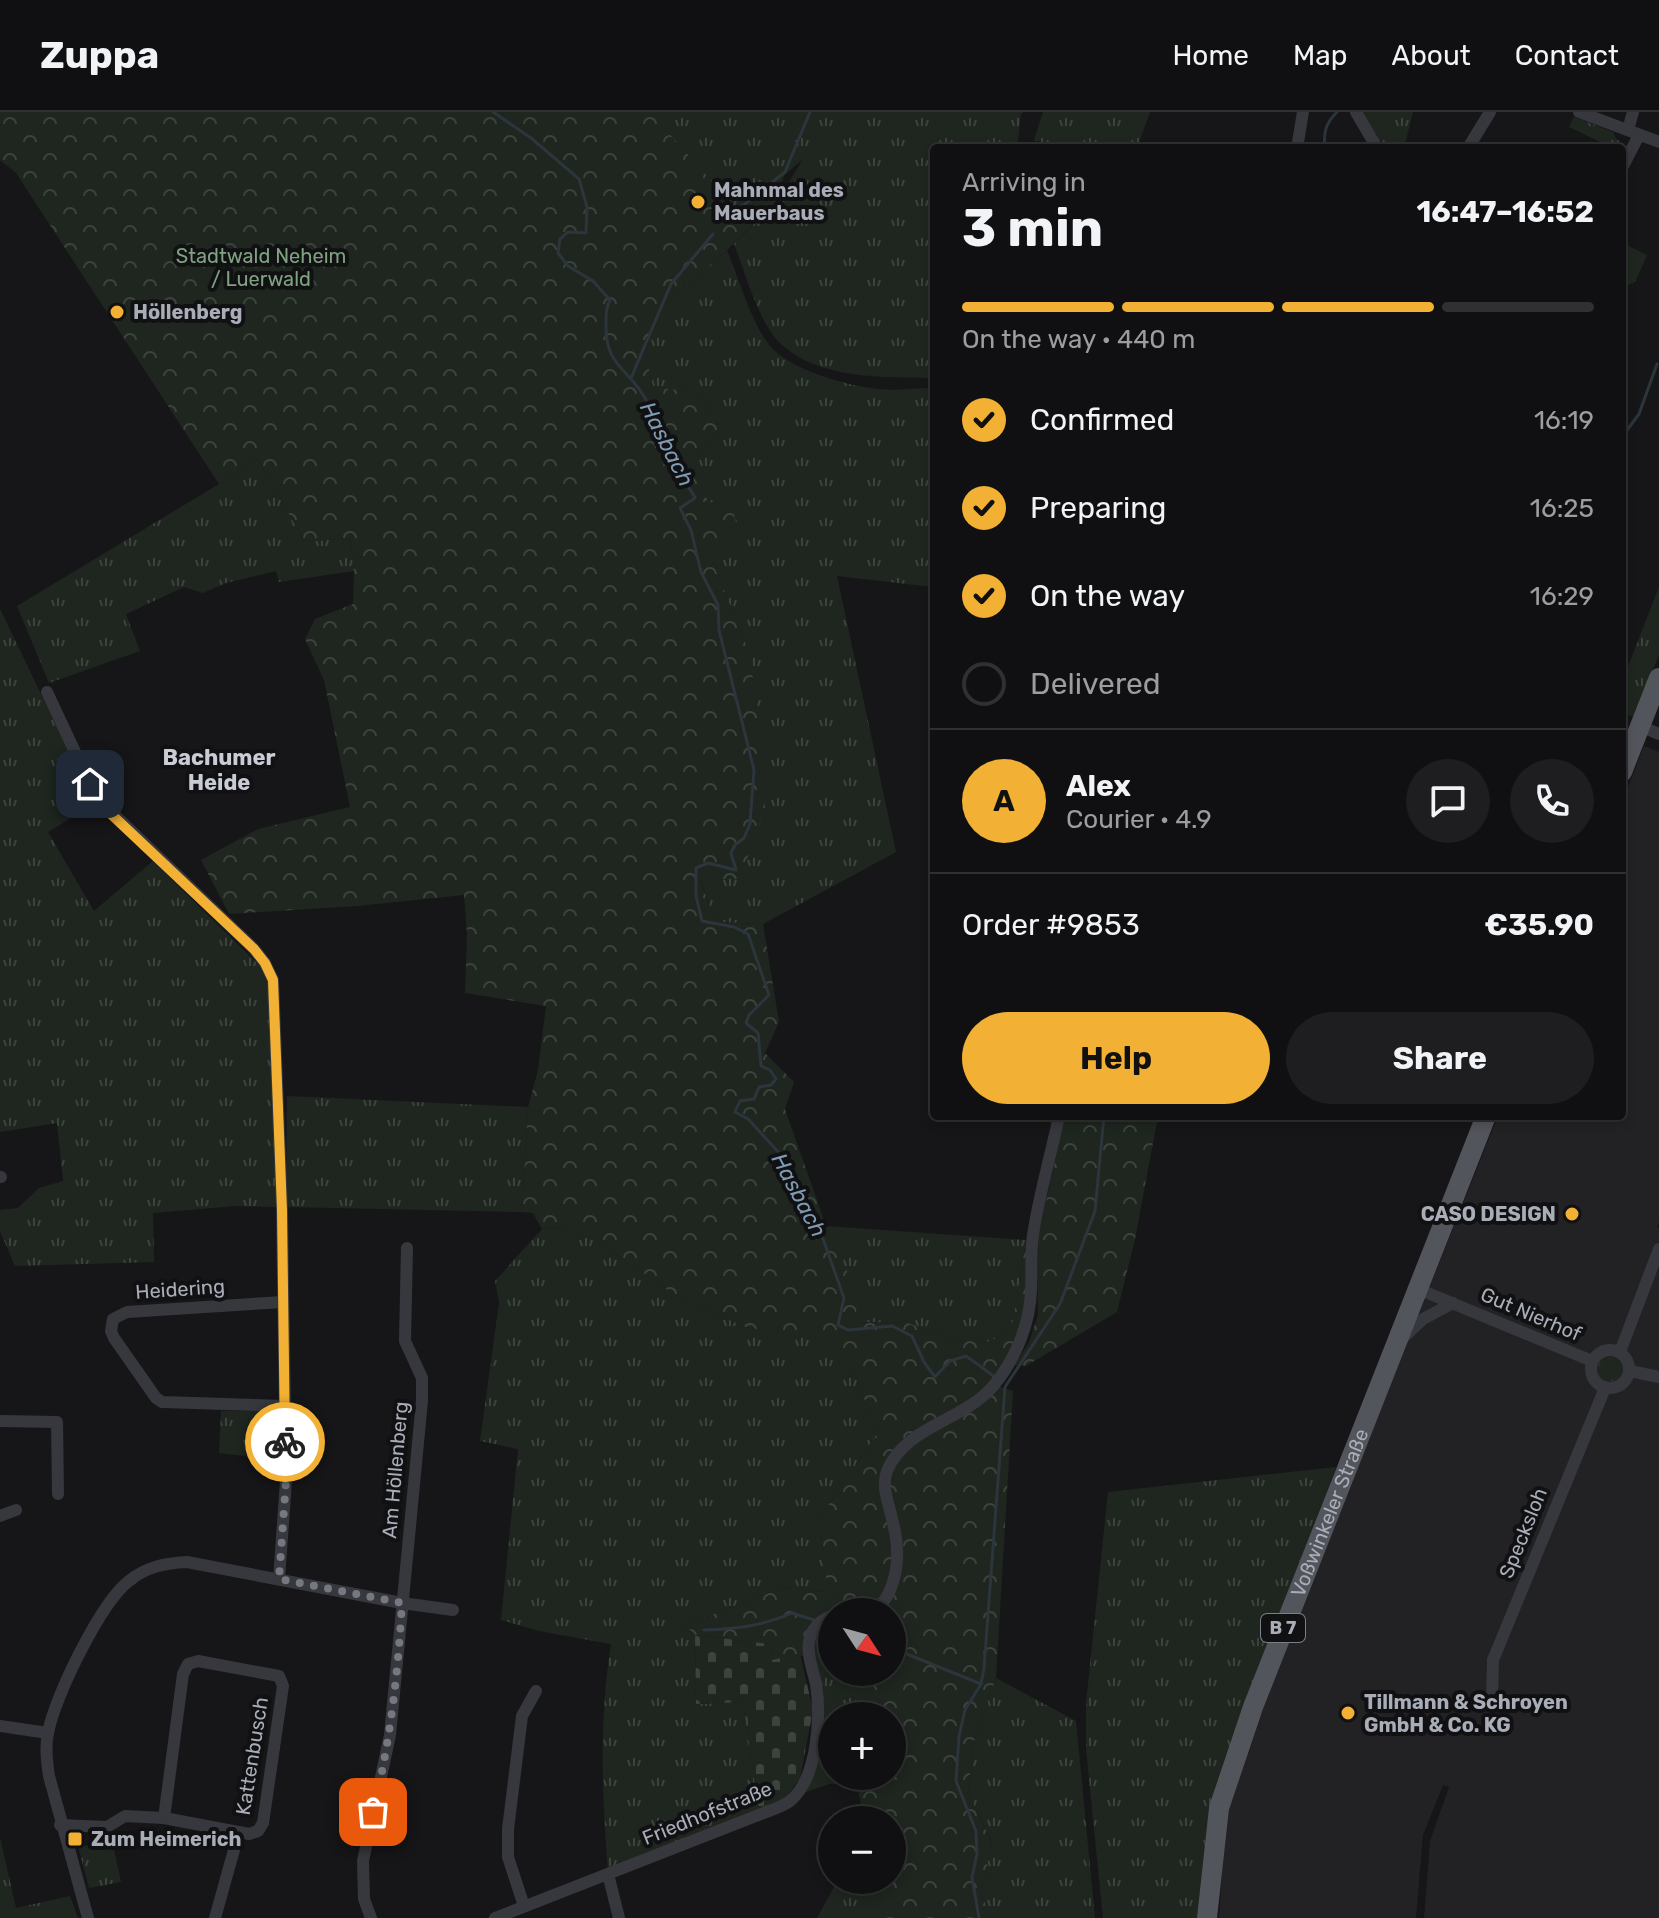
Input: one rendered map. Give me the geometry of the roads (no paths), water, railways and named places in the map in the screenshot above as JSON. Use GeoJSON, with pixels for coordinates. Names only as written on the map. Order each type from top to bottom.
{"type":"FeatureCollection","features":[{"type":"Feature","properties":{"kind":"main road"},"geometry":{"type":"LineString","coordinates":[[1626,766],[1650,730],[1659,678]]}},
{"type":"Feature","properties":{"kind":"main road","name":"Voßwinkeler Straße"},"geometry":{"type":"LineString","coordinates":[[1207,1918],[1219,1808],[1253,1707],[1484,1120]]}},
{"type":"Feature","properties":{"kind":"street"},"geometry":{"type":"LineString","coordinates":[[1298,144],[1303,112]]}},
{"type":"Feature","properties":{"kind":"street"},"geometry":{"type":"LineString","coordinates":[[1356,112],[1375,144]]}},
{"type":"Feature","properties":{"kind":"street"},"geometry":{"type":"LineString","coordinates":[[1470,144],[1490,112]]}},
{"type":"Feature","properties":{"kind":"street"},"geometry":{"type":"LineString","coordinates":[[1579,112],[1659,142]]}},
{"type":"Feature","properties":{"kind":"street"},"geometry":{"type":"LineString","coordinates":[[1626,156],[1634,132],[1633,112]]}},
{"type":"Feature","properties":{"kind":"street"},"geometry":{"type":"LineString","coordinates":[[47,692],[100,801],[254,949],[273,980],[282,1210],[286,1481],[279,1579]]}},
{"type":"Feature","properties":{"kind":"street"},"geometry":{"type":"LineString","coordinates":[[886,1598],[896,1572],[898,1551],[885,1482],[892,1464],[910,1442],[972,1405],[993,1386],[1020,1340],[1029,1312],[1033,1232],[1058,1120]]}},
{"type":"Feature","properties":{"kind":"street","name":"Am Höllenberg"},"geometry":{"type":"LineString","coordinates":[[371,1918],[364,1899],[363,1861],[390,1735],[398,1674],[422,1401],[422,1378],[405,1341],[407,1248]]}},
{"type":"Feature","properties":{"kind":"street"},"geometry":{"type":"LineString","coordinates":[[1620,1352],[1659,1249]]}},
{"type":"Feature","properties":{"kind":"street","name":"Gut Nierhof"},"geometry":{"type":"LineString","coordinates":[[1418,1289],[1592,1361]]}},
{"type":"Feature","properties":{"kind":"street","name":"Heidering"},"geometry":{"type":"LineString","coordinates":[[283,1302],[127,1312],[113,1319],[111,1325],[114,1338],[162,1402],[284,1406]]}},
{"type":"Feature","properties":{"kind":"street","name":"Gut Nierhof"},"geometry":{"type":"LineString","coordinates":[[1395,1347],[1423,1319],[1453,1303]]}},
{"type":"Feature","properties":{"kind":"street"},"geometry":{"type":"LineString","coordinates":[[1604,1350],[1620,1352],[1628,1360],[1630,1371],[1621,1385],[1605,1388],[1593,1378],[1592,1361],[1604,1350]]}},
{"type":"Feature","properties":{"kind":"street"},"geometry":{"type":"LineString","coordinates":[[1630,1371],[1659,1377]]}},
{"type":"Feature","properties":{"kind":"street","name":"Specksloh"},"geometry":{"type":"LineString","coordinates":[[1492,1697],[1493,1660],[1605,1388]]}},
{"type":"Feature","properties":{"kind":"street"},"geometry":{"type":"LineString","coordinates":[[0,1421],[57,1422],[58,1494]]}},
{"type":"Feature","properties":{"kind":"street"},"geometry":{"type":"LineString","coordinates":[[0,1516],[16,1510]]}},
{"type":"Feature","properties":{"kind":"street"},"geometry":{"type":"LineString","coordinates":[[88,1918],[49,1776],[46,1753],[48,1733],[62,1690],[96,1623],[113,1598],[138,1574],[161,1565],[187,1562],[453,1610]]}},
{"type":"Feature","properties":{"kind":"street","name":"Friedhofstraße"},"geometry":{"type":"LineString","coordinates":[[495,1918],[776,1808],[792,1799],[810,1766],[817,1735],[817,1695],[809,1639],[818,1624]]}},
{"type":"Feature","properties":{"kind":"street","name":"Kattenbusch"},"geometry":{"type":"LineString","coordinates":[[60,1825],[107,1827],[125,1816],[164,1818],[254,1833],[263,1823],[283,1686],[279,1676],[198,1661],[188,1664],[164,1818]]}},
{"type":"Feature","properties":{"kind":"street"},"geometry":{"type":"LineString","coordinates":[[524,1906],[508,1857],[508,1829],[522,1716],[536,1691]]}},
{"type":"Feature","properties":{"kind":"street"},"geometry":{"type":"LineString","coordinates":[[0,1726],[48,1733]]}},
{"type":"Feature","properties":{"kind":"street","name":"Kattenbusch"},"geometry":{"type":"LineString","coordinates":[[215,1918],[239,1832]]}},
{"type":"Feature","properties":{"kind":"street"},"geometry":{"type":"LineString","coordinates":[[608,1874],[619,1918]]}},
{"type":"Feature","properties":{"kind":"waterway","name":"Hasbach"},"geometry":{"type":"LineString","coordinates":[[493,112],[531,138],[579,179],[587,207],[586,233],[568,232],[560,239],[558,253],[568,266],[593,281],[610,300],[606,318],[609,349],[645,398],[677,473],[695,498],[680,508],[691,530],[701,572],[718,605],[719,630],[754,770],[750,824],[744,838],[731,853],[736,870],[708,863],[696,868],[696,896],[702,921],[734,927],[748,934],[769,995],[749,1015],[746,1023],[758,1033],[761,1066],[770,1070],[776,1079],[771,1085],[759,1087],[754,1099],[740,1101],[735,1112],[748,1119],[782,1156],[823,1239],[844,1298],[838,1325],[848,1330],[892,1326],[912,1336],[935,1377],[950,1361],[966,1356],[995,1377]]}},
{"type":"Feature","properties":{"kind":"waterway"},"geometry":{"type":"LineString","coordinates":[[726,219],[785,172],[810,112]]}},
{"type":"Feature","properties":{"kind":"waterway"},"geometry":{"type":"LineString","coordinates":[[1325,144],[1326,128],[1337,112]]}},
{"type":"Feature","properties":{"kind":"waterway"},"geometry":{"type":"LineString","coordinates":[[631,378],[671,284],[713,234]]}},
{"type":"Feature","properties":{"kind":"waterway"},"geometry":{"type":"LineString","coordinates":[[1626,432],[1639,414],[1657,364]]}},
{"type":"Feature","properties":{"kind":"waterway","name":"Hasbach"},"geometry":{"type":"LineString","coordinates":[[979,1918],[972,1877],[977,1854],[976,1831],[956,1781],[959,1736],[965,1710],[981,1684],[984,1668],[1005,1387],[1060,1304],[1095,1211],[1104,1120]]}},
{"type":"Feature","properties":{"kind":"waterway"},"geometry":{"type":"LineString","coordinates":[[704,1630],[749,1626],[792,1613],[817,1621]]}},
{"type":"Feature","properties":{"kind":"waterway"},"geometry":{"type":"LineString","coordinates":[[906,1654],[981,1684]]}},
{"type":"Feature","properties":{"kind":"place","name":"Mahnmal des Mauerbaus"},"geometry":{"type":"Point","coordinates":[698,202]}},
{"type":"Feature","properties":{"kind":"place","name":"Höllenberg"},"geometry":{"type":"Point","coordinates":[117,312]}},
{"type":"Feature","properties":{"kind":"place","name":"CASO DESIGN"},"geometry":{"type":"Point","coordinates":[1572,1214]}},
{"type":"Feature","properties":{"kind":"place","name":"Tillmann & Schroyen GmbH & Co. KG"},"geometry":{"type":"Point","coordinates":[1348,1713]}},
{"type":"Feature","properties":{"kind":"place","name":"Zum Heimerich"},"geometry":{"type":"Point","coordinates":[75,1839]}},
{"type":"Feature","properties":{"kind":"district","name":"Bachumer Heide"},"geometry":{"type":"Point","coordinates":[219,770]}},
{"type":"Feature","properties":{"kind":"park label","name":"Stadtwald Neheim / Luerwald"},"geometry":{"type":"Point","coordinates":[261,268]}}]}
